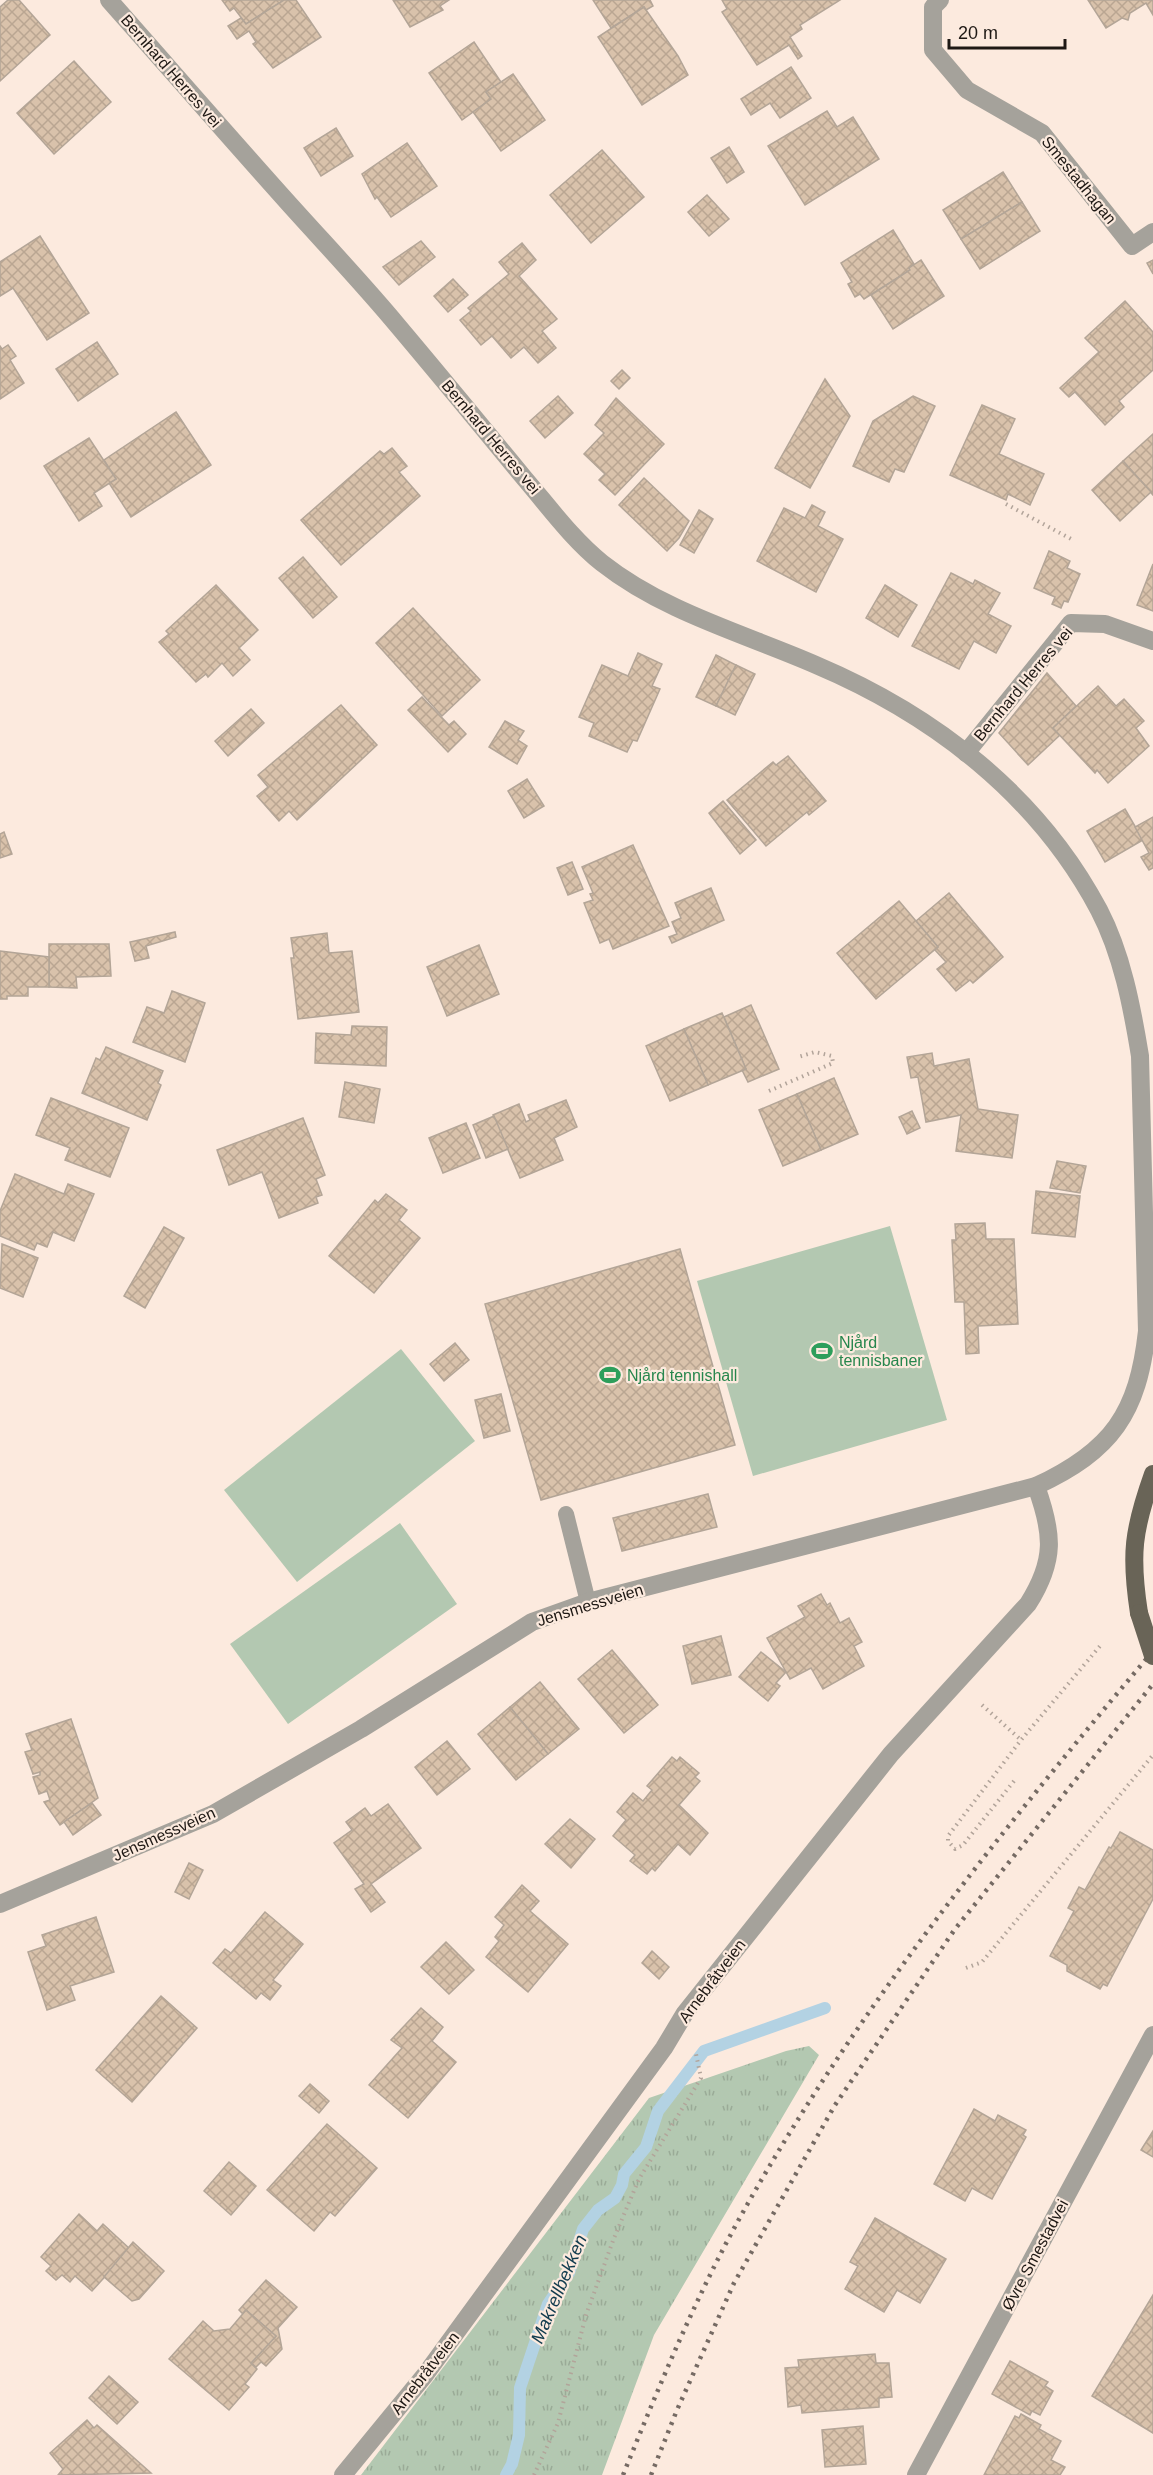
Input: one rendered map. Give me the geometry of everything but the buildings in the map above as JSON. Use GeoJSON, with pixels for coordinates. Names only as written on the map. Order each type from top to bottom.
{"type":"FeatureCollection","features":[{"type":"Feature","properties":{"kind":"main road"},"geometry":{"type":"LineString","coordinates":[[1153,1474],[1135,1534],[1132,1565],[1139,1613],[1153,1656]]}},
{"type":"Feature","properties":{"kind":"street","name":"Bernhard Herres vei"},"geometry":{"type":"LineString","coordinates":[[109,0],[387,312],[556,515],[602,563],[656,597],[723,628],[817,665],[890,700],[932,726],[995,774],[1047,831],[1099,911],[1118,956],[1140,1056],[1147,1331]]}},
{"type":"Feature","properties":{"kind":"street","name":"Smestadhagan"},"geometry":{"type":"LineString","coordinates":[[940,0],[933,7],[933,50],[967,90],[1042,133],[1132,246],[1153,232]]}},
{"type":"Feature","properties":{"kind":"street","name":"Bernhard Herres vei"},"geometry":{"type":"LineString","coordinates":[[966,753],[1071,623],[1105,624],[1153,641]]}},
{"type":"Feature","properties":{"kind":"street","name":"Jensmessveien"},"geometry":{"type":"LineString","coordinates":[[0,1904],[213,1814],[361,1729],[532,1622],[588,1602],[1036,1486],[1067,1472],[1115,1429],[1137,1390],[1143,1368],[1147,1331]]}},
{"type":"Feature","properties":{"kind":"street","name":"Arnebråtveien"},"geometry":{"type":"LineString","coordinates":[[343,2475],[425,2375],[664,2048],[686,2013],[891,1754],[1028,1604],[1041,1583],[1048,1562],[1050,1540],[1047,1516],[1036,1486]]}},
{"type":"Feature","properties":{"kind":"street","name":"Øvre Smestadvei"},"geometry":{"type":"LineString","coordinates":[[916,2475],[1153,2035]]}},
{"type":"Feature","properties":{"kind":"lane"},"geometry":{"type":"LineString","coordinates":[[566,1514],[588,1602]]}},
{"type":"Feature","properties":{"kind":"path"},"geometry":{"type":"LineString","coordinates":[[1006,504],[1073,540]]}},
{"type":"Feature","properties":{"kind":"path"},"geometry":{"type":"LineString","coordinates":[[769,1091],[833,1063],[832,1056],[822,1053],[798,1057]]}},
{"type":"Feature","properties":{"kind":"path"},"geometry":{"type":"LineString","coordinates":[[1014,1781],[963,1845],[955,1849],[948,1841],[948,1836],[1021,1740],[1100,1646]]}},
{"type":"Feature","properties":{"kind":"path"},"geometry":{"type":"LineString","coordinates":[[982,1705],[1021,1740]]}},
{"type":"Feature","properties":{"kind":"path"},"geometry":{"type":"LineString","coordinates":[[966,1968],[982,1962],[1153,1755]]}},
{"type":"Feature","properties":{"kind":"path"},"geometry":{"type":"LineString","coordinates":[[534,2475],[558,2423],[586,2315],[626,2208],[639,2179],[701,2078],[694,2045]]}},
{"type":"Feature","properties":{"kind":"green space","name":"Njård tennisbaner"},"geometry":{"type":"Polygon","coordinates":[[[890,1226],[947,1420],[753,1476],[697,1281],[890,1226]]]}},
{"type":"Feature","properties":{"kind":"green space"},"geometry":{"type":"Polygon","coordinates":[[[401,1349],[475,1441],[297,1582],[224,1490],[401,1349]]]}},
{"type":"Feature","properties":{"kind":"green space"},"geometry":{"type":"Polygon","coordinates":[[[400,1523],[457,1604],[288,1724],[230,1644],[400,1523]]]}},
{"type":"Feature","properties":{"kind":"green space"},"geometry":{"type":"Polygon","coordinates":[[[809,2046],[819,2055],[654,2335],[602,2475],[361,2475],[649,2098],[786,2051],[809,2046]]]}},
{"type":"Feature","properties":{"kind":"waterway","name":"Makrellbekken"},"geometry":{"type":"LineString","coordinates":[[506,2475],[512,2464],[519,2435],[520,2388],[548,2304],[569,2273],[583,2229],[598,2210],[615,2198],[622,2185],[624,2174],[646,2147],[658,2111],[704,2051],[825,2008]]}},
{"type":"Feature","properties":{"kind":"railway"},"geometry":{"type":"LineString","coordinates":[[623,2475],[680,2338],[712,2271],[747,2205],[837,2059],[886,1988],[989,1850],[1153,1651]]}},
{"type":"Feature","properties":{"kind":"railway"},"geometry":{"type":"LineString","coordinates":[[651,2475],[677,2410],[734,2283],[835,2105],[955,1929],[1153,1684]]}},
{"type":"Feature","properties":{"kind":"place","name":"Njård tennisbaner"},"geometry":{"type":"Point","coordinates":[822,1351]}},
{"type":"Feature","properties":{"kind":"place","name":"Njård tennishall"},"geometry":{"type":"Point","coordinates":[610,1375]}}]}
